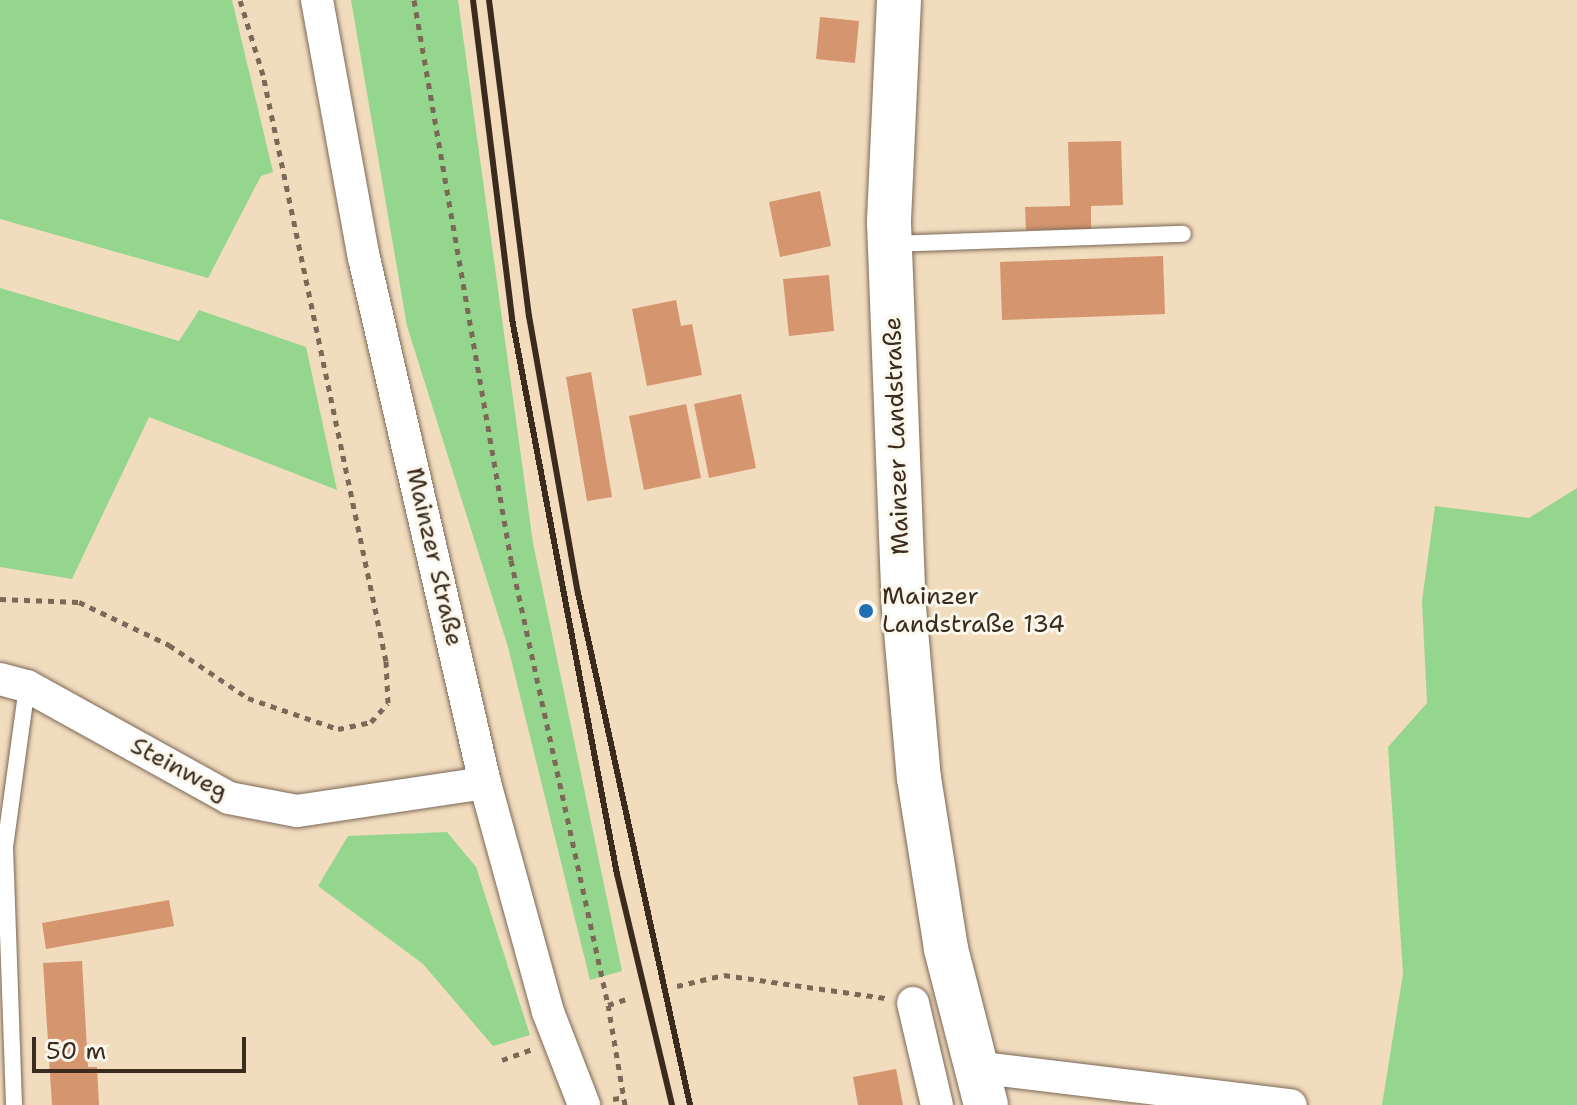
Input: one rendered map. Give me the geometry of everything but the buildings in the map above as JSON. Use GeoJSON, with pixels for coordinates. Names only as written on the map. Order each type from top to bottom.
{"type":"FeatureCollection","features":[{"type":"Feature","properties":{"kind":"main road","name":"Mainzer Landstraße"},"geometry":{"type":"LineString","coordinates":[[899,0],[889,244],[919,778],[946,949],[980,1086]]}},
{"type":"Feature","properties":{"kind":"street","name":"Mainzer Straße"},"geometry":{"type":"LineString","coordinates":[[317,0],[364,258],[485,783],[548,1012],[584,1105]]}},
{"type":"Feature","properties":{"kind":"street","name":"Steinweg"},"geometry":{"type":"LineString","coordinates":[[14,682],[229,798],[297,811],[485,783]]}},
{"type":"Feature","properties":{"kind":"street"},"geometry":{"type":"LineString","coordinates":[[913,1003],[937,1105]]}},
{"type":"Feature","properties":{"kind":"street"},"geometry":{"type":"LineString","coordinates":[[980,1086],[1291,1105]]}},
{"type":"Feature","properties":{"kind":"lane"},"geometry":{"type":"LineString","coordinates":[[889,244],[1183,234]]}},
{"type":"Feature","properties":{"kind":"lane","name":"Steinweg"},"geometry":{"type":"LineString","coordinates":[[14,682],[5,847],[14,1105]]}},
{"type":"Feature","properties":{"kind":"path"},"geometry":{"type":"LineString","coordinates":[[0,599],[79,602],[169,645],[248,698],[338,729],[371,722],[388,703],[386,661],[263,75],[240,0]]}},
{"type":"Feature","properties":{"kind":"path"},"geometry":{"type":"LineString","coordinates":[[414,0],[511,560],[608,1005],[625,1105]]}},
{"type":"Feature","properties":{"kind":"path"},"geometry":{"type":"LineString","coordinates":[[677,986],[724,975],[913,1003]]}},
{"type":"Feature","properties":{"kind":"path"},"geometry":{"type":"LineString","coordinates":[[608,1005],[630,998]]}},
{"type":"Feature","properties":{"kind":"path"},"geometry":{"type":"LineString","coordinates":[[502,1060],[535,1048]]}},
{"type":"Feature","properties":{"kind":"green space"},"geometry":{"type":"Polygon","coordinates":[[[0,0],[232,0],[273,172],[261,176],[208,278],[0,219],[0,0]]]}},
{"type":"Feature","properties":{"kind":"green space"},"geometry":{"type":"Polygon","coordinates":[[[351,0],[458,0],[533,543],[622,971],[590,980],[508,647],[407,326],[351,0]]]}},
{"type":"Feature","properties":{"kind":"green space"},"geometry":{"type":"Polygon","coordinates":[[[0,288],[179,341],[199,310],[306,347],[337,490],[149,417],[72,579],[0,567],[0,288]]]}},
{"type":"Feature","properties":{"kind":"green space"},"geometry":{"type":"Polygon","coordinates":[[[1577,488],[1577,1105],[1382,1105],[1403,974],[1388,747],[1427,703],[1422,601],[1435,506],[1529,518],[1577,488]]]}},
{"type":"Feature","properties":{"kind":"green space"},"geometry":{"type":"Polygon","coordinates":[[[447,832],[476,867],[530,1035],[493,1046],[423,964],[318,886],[348,836],[447,832]]]}},
{"type":"Feature","properties":{"kind":"railway"},"geometry":{"type":"LineString","coordinates":[[473,0],[512,319],[617,874],[672,1105]]}},
{"type":"Feature","properties":{"kind":"railway"},"geometry":{"type":"LineString","coordinates":[[489,0],[529,316],[578,593],[690,1105]]}},
{"type":"Feature","properties":{"kind":"place","name":"Mainzer Landstraße 134"},"geometry":{"type":"Point","coordinates":[866,611]}}]}
